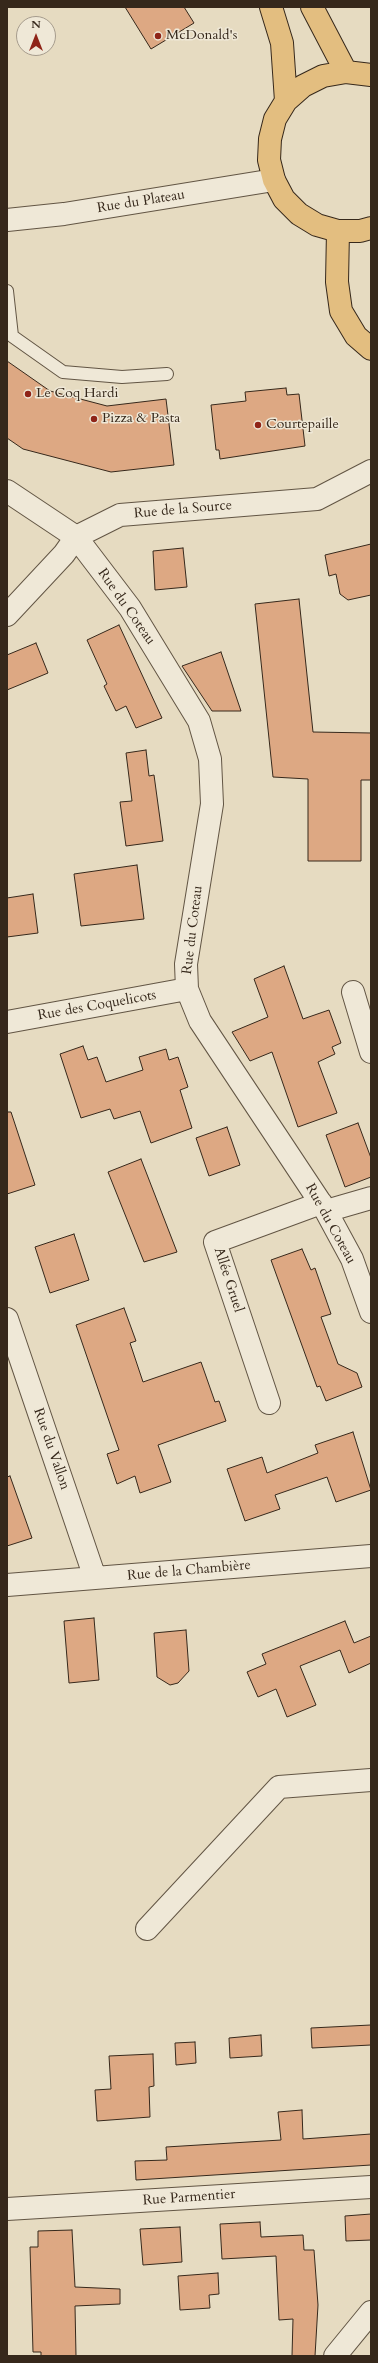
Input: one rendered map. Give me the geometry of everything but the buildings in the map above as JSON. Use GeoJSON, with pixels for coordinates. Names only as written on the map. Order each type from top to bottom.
{"type":"FeatureCollection","features":[{"type":"Feature","properties":{"kind":"main road"},"geometry":{"type":"LineString","coordinates":[[271,7],[282,43],[286,101]]}},
{"type":"Feature","properties":{"kind":"main road"},"geometry":{"type":"LineString","coordinates":[[312,7],[346,72]]}},
{"type":"Feature","properties":{"kind":"main road"},"geometry":{"type":"LineString","coordinates":[[371,75],[346,72],[317,79],[303,86],[286,101],[276,119],[270,139],[269,160],[274,180],[284,199],[299,214],[317,225],[338,231],[360,231],[371,228]]}},
{"type":"Feature","properties":{"kind":"main road"},"geometry":{"type":"LineString","coordinates":[[338,231],[337,282],[341,311],[356,336],[371,349]]}},
{"type":"Feature","properties":{"kind":"street","name":"Rue du Plateau"},"geometry":{"type":"LineString","coordinates":[[7,220],[71,213],[274,180]]}},
{"type":"Feature","properties":{"kind":"street","name":"Rue de la Source"},"geometry":{"type":"LineString","coordinates":[[76,537],[120,515],[317,499],[371,471]]}},
{"type":"Feature","properties":{"kind":"street"},"geometry":{"type":"LineString","coordinates":[[7,491],[76,537],[64,554],[7,615]]}},
{"type":"Feature","properties":{"kind":"street","name":"Rue du Coteau"},"geometry":{"type":"LineString","coordinates":[[76,537],[130,608],[200,721],[210,759],[212,804],[186,964],[186,989],[200,1020],[324,1207],[352,1259],[371,1312]]}},
{"type":"Feature","properties":{"kind":"street","name":"Rue des Coquelicots"},"geometry":{"type":"LineString","coordinates":[[7,1022],[186,989]]}},
{"type":"Feature","properties":{"kind":"street"},"geometry":{"type":"LineString","coordinates":[[353,992],[371,1052]]}},
{"type":"Feature","properties":{"kind":"street"},"geometry":{"type":"LineString","coordinates":[[324,1207],[371,1198]]}},
{"type":"Feature","properties":{"kind":"street","name":"Allée Gruel"},"geometry":{"type":"LineString","coordinates":[[269,1403],[215,1242],[324,1207]]}},
{"type":"Feature","properties":{"kind":"street","name":"Rue du Vallon"},"geometry":{"type":"LineString","coordinates":[[7,1319],[95,1578]]}},
{"type":"Feature","properties":{"kind":"street","name":"Rue de la Chambière"},"geometry":{"type":"LineString","coordinates":[[7,1585],[371,1556]]}},
{"type":"Feature","properties":{"kind":"street"},"geometry":{"type":"LineString","coordinates":[[147,1930],[279,1786],[371,1780]]}},
{"type":"Feature","properties":{"kind":"street","name":"Rue Parmentier"},"geometry":{"type":"LineString","coordinates":[[7,2209],[371,2186]]}},
{"type":"Feature","properties":{"kind":"street"},"geometry":{"type":"LineString","coordinates":[[335,2356],[371,2312]]}},
{"type":"Feature","properties":{"kind":"lane"},"geometry":{"type":"LineString","coordinates":[[7,291],[12,336],[63,372],[122,377],[167,374]]}},
{"type":"Feature","properties":{"kind":"place","name":"McDonald's"},"geometry":{"type":"Point","coordinates":[158,36]}},
{"type":"Feature","properties":{"kind":"place","name":"Le Coq Hardi"},"geometry":{"type":"Point","coordinates":[28,394]}},
{"type":"Feature","properties":{"kind":"place","name":"Pizza & Pasta"},"geometry":{"type":"Point","coordinates":[94,419]}},
{"type":"Feature","properties":{"kind":"place","name":"Courtepaille"},"geometry":{"type":"Point","coordinates":[258,425]}}]}
